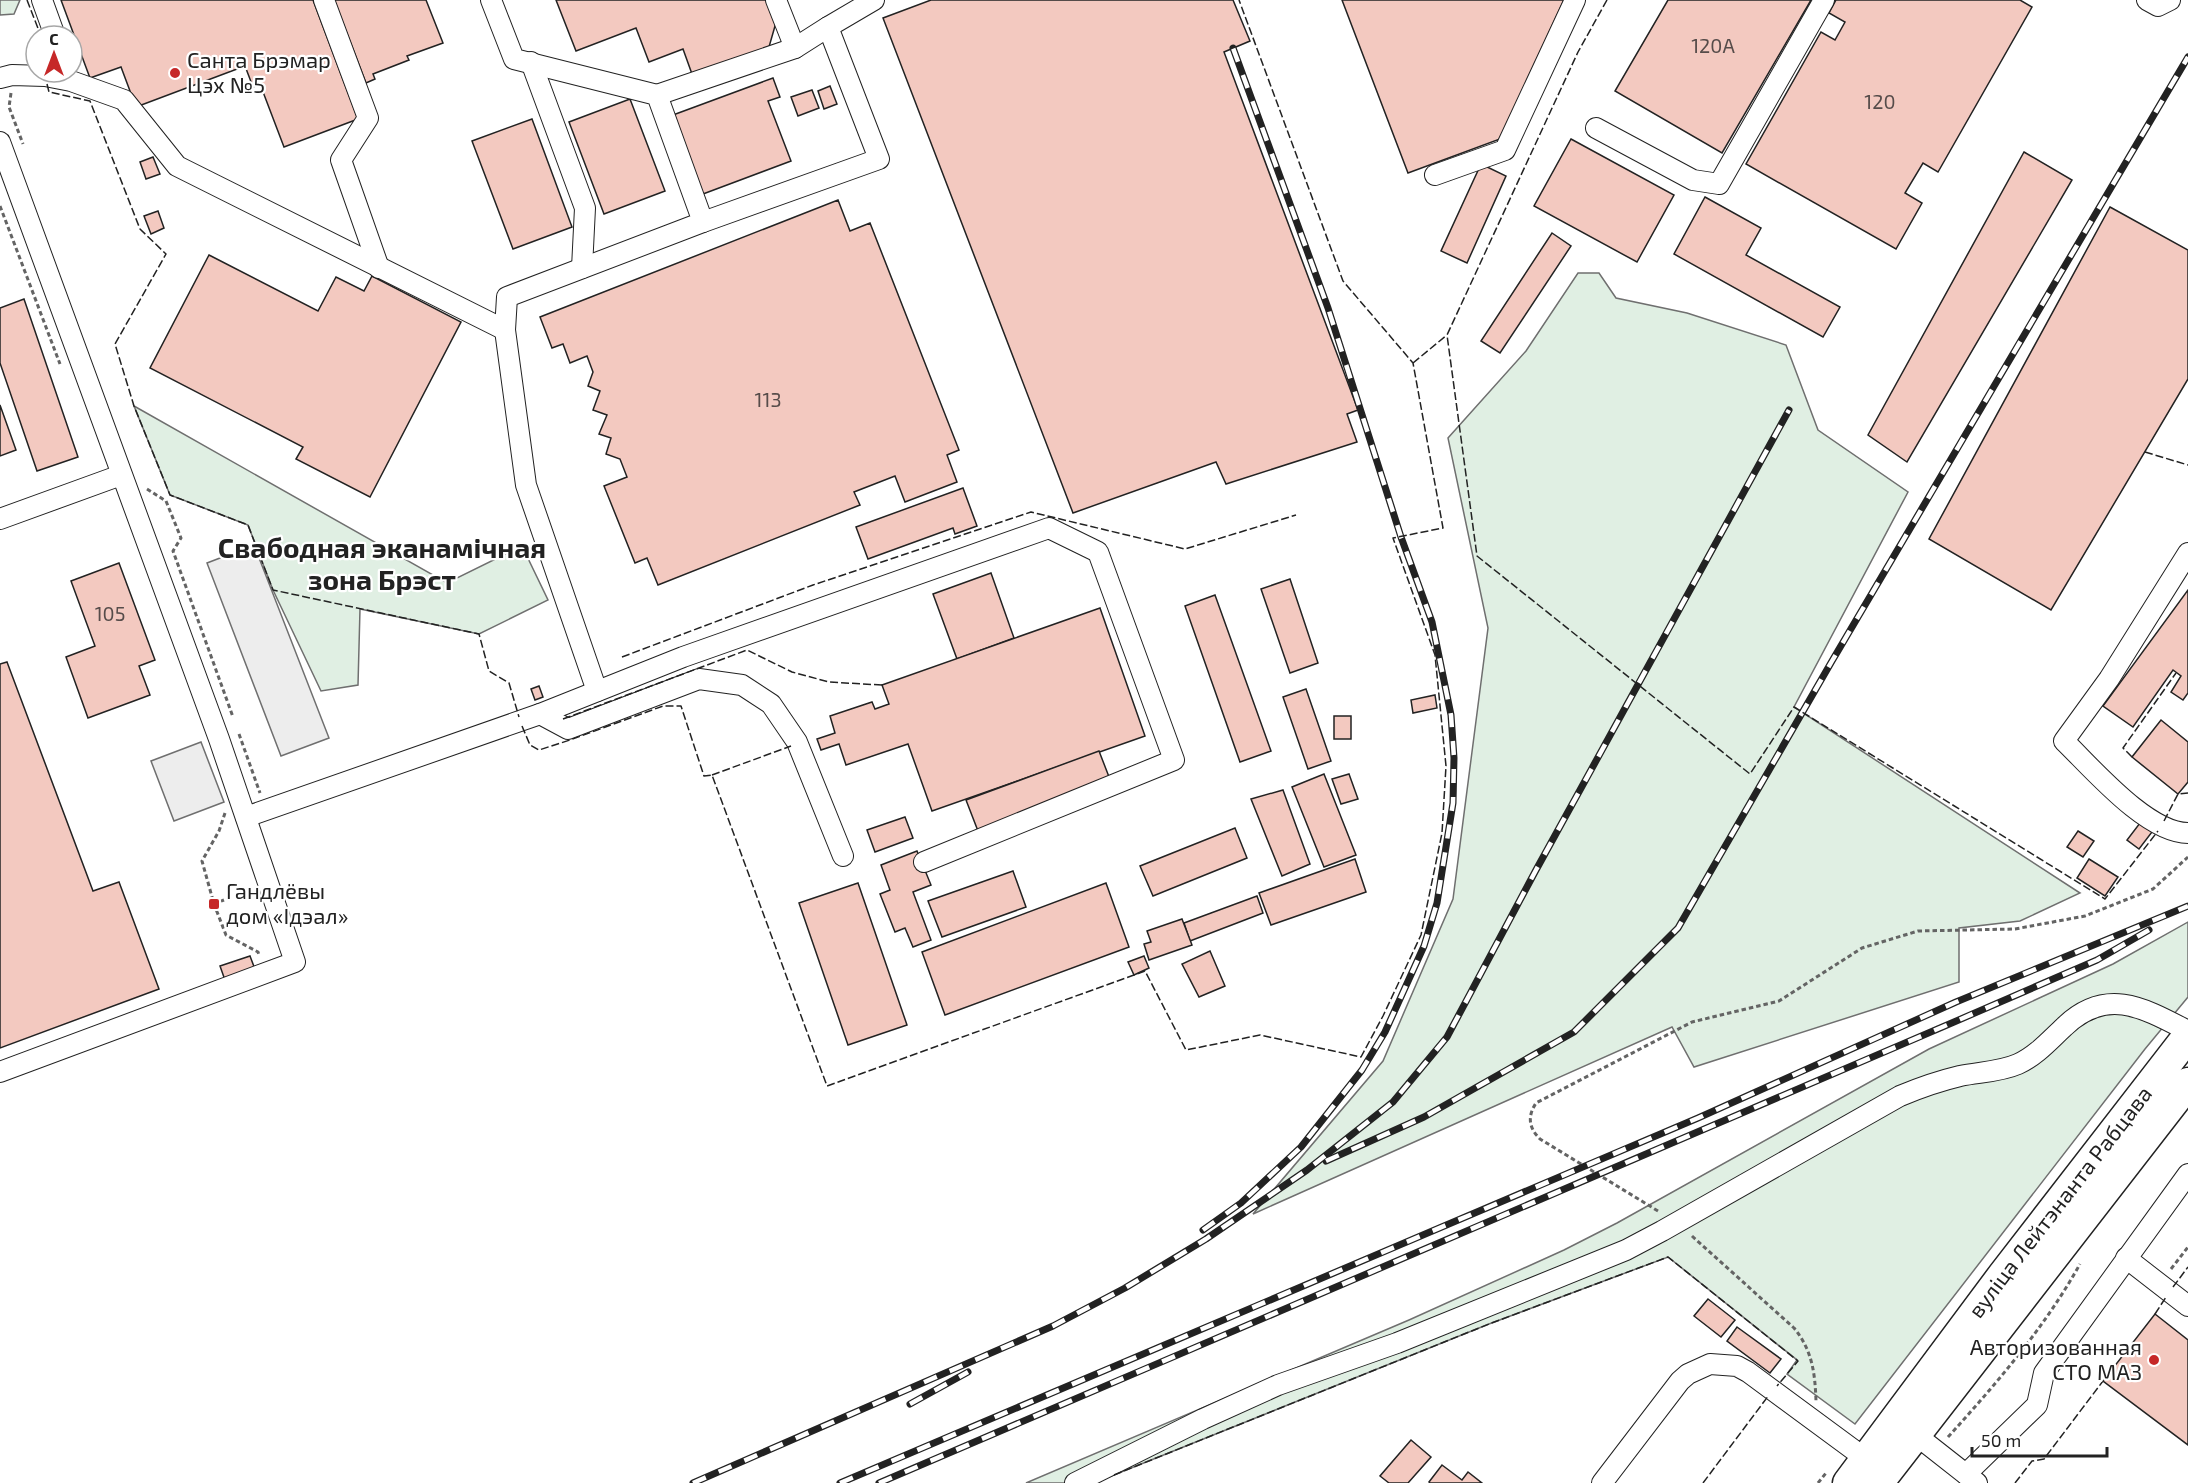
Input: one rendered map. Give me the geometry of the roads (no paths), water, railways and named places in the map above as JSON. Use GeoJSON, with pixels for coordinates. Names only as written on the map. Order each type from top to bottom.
{"type":"FeatureCollection","features":[{"type":"Feature","properties":{"kind":"highway","name":"вуліца Лейтэнанта Рабцава"},"geometry":{"type":"LineString","coordinates":[[1905,1427],[2003,1275],[2188,1036]]}},
{"type":"Feature","properties":{"kind":"highway","name":"вуліца Лейтэнанта Рабцава"},"geometry":{"type":"LineString","coordinates":[[1848,1483],[1872,1471],[1905,1427],[2188,1083]]}},
{"type":"Feature","properties":{"kind":"street"},"geometry":{"type":"LineString","coordinates":[[42,0],[51,24]]}},
{"type":"Feature","properties":{"kind":"street"},"geometry":{"type":"LineString","coordinates":[[324,0],[368,118],[340,160],[379,268]]}},
{"type":"Feature","properties":{"kind":"street"},"geometry":{"type":"LineString","coordinates":[[491,0],[514,59],[657,95],[795,48],[874,0]]}},
{"type":"Feature","properties":{"kind":"street"},"geometry":{"type":"LineString","coordinates":[[776,0],[795,48]]}},
{"type":"Feature","properties":{"kind":"street"},"geometry":{"type":"LineString","coordinates":[[1435,175],[1505,150],[1575,0]]}},
{"type":"Feature","properties":{"kind":"street"},"geometry":{"type":"LineString","coordinates":[[1596,128],[1693,180],[1719,184],[1824,0]]}},
{"type":"Feature","properties":{"kind":"street"},"geometry":{"type":"LineString","coordinates":[[2147,0],[2158,6],[2170,0]]}},
{"type":"Feature","properties":{"kind":"street"},"geometry":{"type":"LineString","coordinates":[[597,692],[526,485],[505,330],[507,297],[703,222],[879,159],[828,27]]}},
{"type":"Feature","properties":{"kind":"street"},"geometry":{"type":"LineString","coordinates":[[531,62],[585,208],[582,268]]}},
{"type":"Feature","properties":{"kind":"street"},"geometry":{"type":"LineString","coordinates":[[6,77],[24,77]]}},
{"type":"Feature","properties":{"kind":"street"},"geometry":{"type":"LineString","coordinates":[[84,82],[124,100],[177,166],[505,330]]}},
{"type":"Feature","properties":{"kind":"street"},"geometry":{"type":"LineString","coordinates":[[657,95],[703,222]]}},
{"type":"Feature","properties":{"kind":"street"},"geometry":{"type":"LineString","coordinates":[[0,142],[246,817],[295,962],[0,1072]]}},
{"type":"Feature","properties":{"kind":"street"},"geometry":{"type":"LineString","coordinates":[[0,519],[121,475]]}},
{"type":"Feature","properties":{"kind":"street"},"geometry":{"type":"LineString","coordinates":[[246,817],[540,714],[683,657],[1049,528],[1098,552],[1174,760],[924,862]]}},
{"type":"Feature","properties":{"kind":"street"},"geometry":{"type":"LineString","coordinates":[[2188,553],[2109,678],[2064,741],[2129,805],[2162,826],[2181,833],[2188,833]]}},
{"type":"Feature","properties":{"kind":"street"},"geometry":{"type":"LineString","coordinates":[[540,714],[568,729],[699,678],[742,685],[771,704],[797,742],[843,856]]}},
{"type":"Feature","properties":{"kind":"street"},"geometry":{"type":"LineString","coordinates":[[1075,1483],[1278,1385],[1397,1343],[1626,1250],[1900,1096],[1941,1080],[2018,1064],[2033,1055],[2078,1015],[2090,1009],[2104,1004],[2135,1006],[2150,1011],[2188,1031]]}},
{"type":"Feature","properties":{"kind":"street"},"geometry":{"type":"LineString","coordinates":[[1905,1427],[1972,1478],[2037,1405],[2044,1373],[2188,1174]]}},
{"type":"Feature","properties":{"kind":"street"},"geometry":{"type":"LineString","coordinates":[[2126,1258],[2188,1306]]}},
{"type":"Feature","properties":{"kind":"street"},"geometry":{"type":"LineString","coordinates":[[1602,1483],[1680,1381],[1698,1368],[1710,1364],[1737,1366],[1748,1372],[1817,1423],[1872,1471]]}},
{"type":"Feature","properties":{"kind":"railway"},"geometry":{"type":"LineString","coordinates":[[1203,1230],[1241,1203],[1301,1147],[1362,1070],[1385,1032],[1424,946],[1437,903],[1453,803],[1454,758],[1451,715],[1432,622],[1401,537],[1328,308],[1233,48]]}},
{"type":"Feature","properties":{"kind":"railway"},"geometry":{"type":"LineString","coordinates":[[1326,1161],[1424,1117],[1574,1032],[1678,928],[1832,661],[2188,57]]}},
{"type":"Feature","properties":{"kind":"railway"},"geometry":{"type":"LineString","coordinates":[[693,1483],[1053,1326],[1125,1288],[1206,1239],[1307,1170],[1393,1102],[1447,1037],[1536,870],[1789,410]]}},
{"type":"Feature","properties":{"kind":"railway"},"geometry":{"type":"LineString","coordinates":[[840,1483],[1698,1118],[1956,1002],[2188,906]]}},
{"type":"Feature","properties":{"kind":"railway"},"geometry":{"type":"LineString","coordinates":[[879,1483],[2097,960],[2149,930]]}},
{"type":"Feature","properties":{"kind":"railway"},"geometry":{"type":"LineString","coordinates":[[910,1404],[968,1372]]}},
{"type":"Feature","properties":{"kind":"place","name":"Санта Брэмар Цэх №5"},"geometry":{"type":"Point","coordinates":[175,73]}},
{"type":"Feature","properties":{"kind":"place","name":"Гандлёвы дом «Ідэал»"},"geometry":{"type":"Point","coordinates":[214,904]}},
{"type":"Feature","properties":{"kind":"place","name":"Авторизованная СТО МАЗ"},"geometry":{"type":"Point","coordinates":[2154,1360]}},
{"type":"Feature","properties":{"kind":"district","name":"Свабодная эканамічная зона Брэст"},"geometry":{"type":"Point","coordinates":[382,564]}}]}
